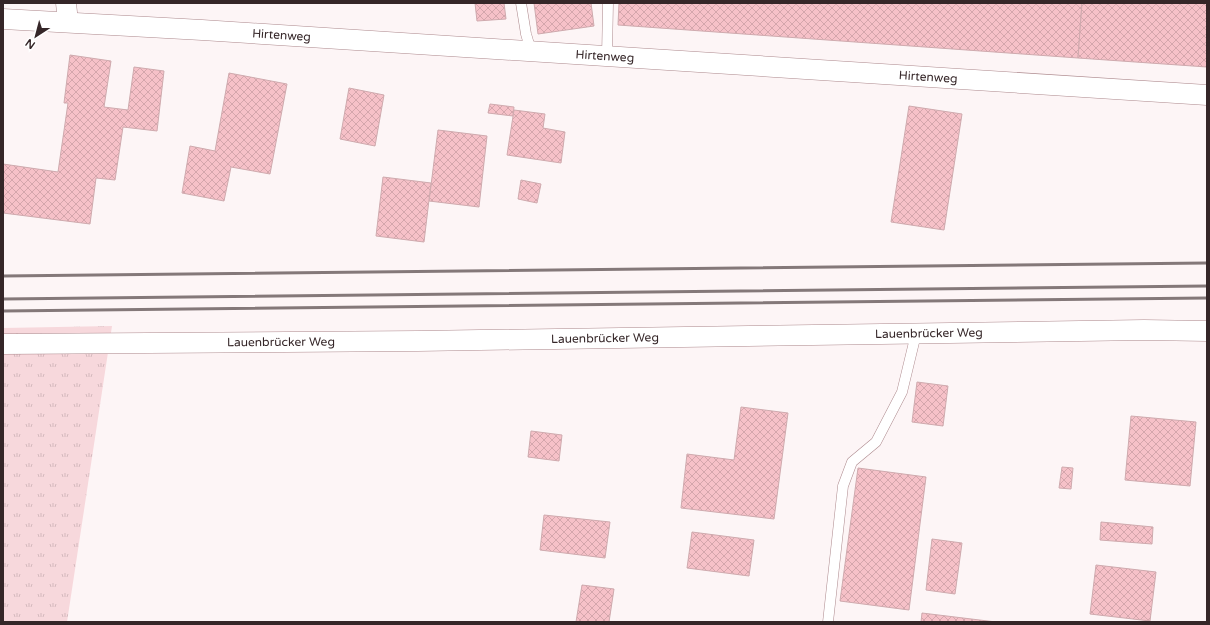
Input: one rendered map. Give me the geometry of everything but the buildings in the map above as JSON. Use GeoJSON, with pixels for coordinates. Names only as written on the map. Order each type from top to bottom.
{"type":"FeatureCollection","features":[{"type":"Feature","properties":{"kind":"street","name":"Hirtenweg"},"geometry":{"type":"LineString","coordinates":[[3,19],[67,12],[531,51],[1207,95]]}},
{"type":"Feature","properties":{"kind":"street","name":"Lauenbrücker Weg"},"geometry":{"type":"LineString","coordinates":[[3,344],[402,341],[1144,330],[1207,331]]}},
{"type":"Feature","properties":{"kind":"lane"},"geometry":{"type":"LineString","coordinates":[[521,3],[526,34],[531,51]]}},
{"type":"Feature","properties":{"kind":"lane"},"geometry":{"type":"LineString","coordinates":[[607,56],[608,3]]}},
{"type":"Feature","properties":{"kind":"lane"},"geometry":{"type":"LineString","coordinates":[[828,622],[843,486],[852,462],[876,442],[902,392],[916,334]]}},
{"type":"Feature","properties":{"kind":"green space"},"geometry":{"type":"Polygon","coordinates":[[[112,326],[67,622],[3,622],[3,328],[112,326]]]}},
{"type":"Feature","properties":{"kind":"railway"},"geometry":{"type":"LineString","coordinates":[[3,276],[1207,263]]}},
{"type":"Feature","properties":{"kind":"railway"},"geometry":{"type":"LineString","coordinates":[[3,299],[1207,286]]}},
{"type":"Feature","properties":{"kind":"railway"},"geometry":{"type":"LineString","coordinates":[[3,311],[1207,298]]}}]}
